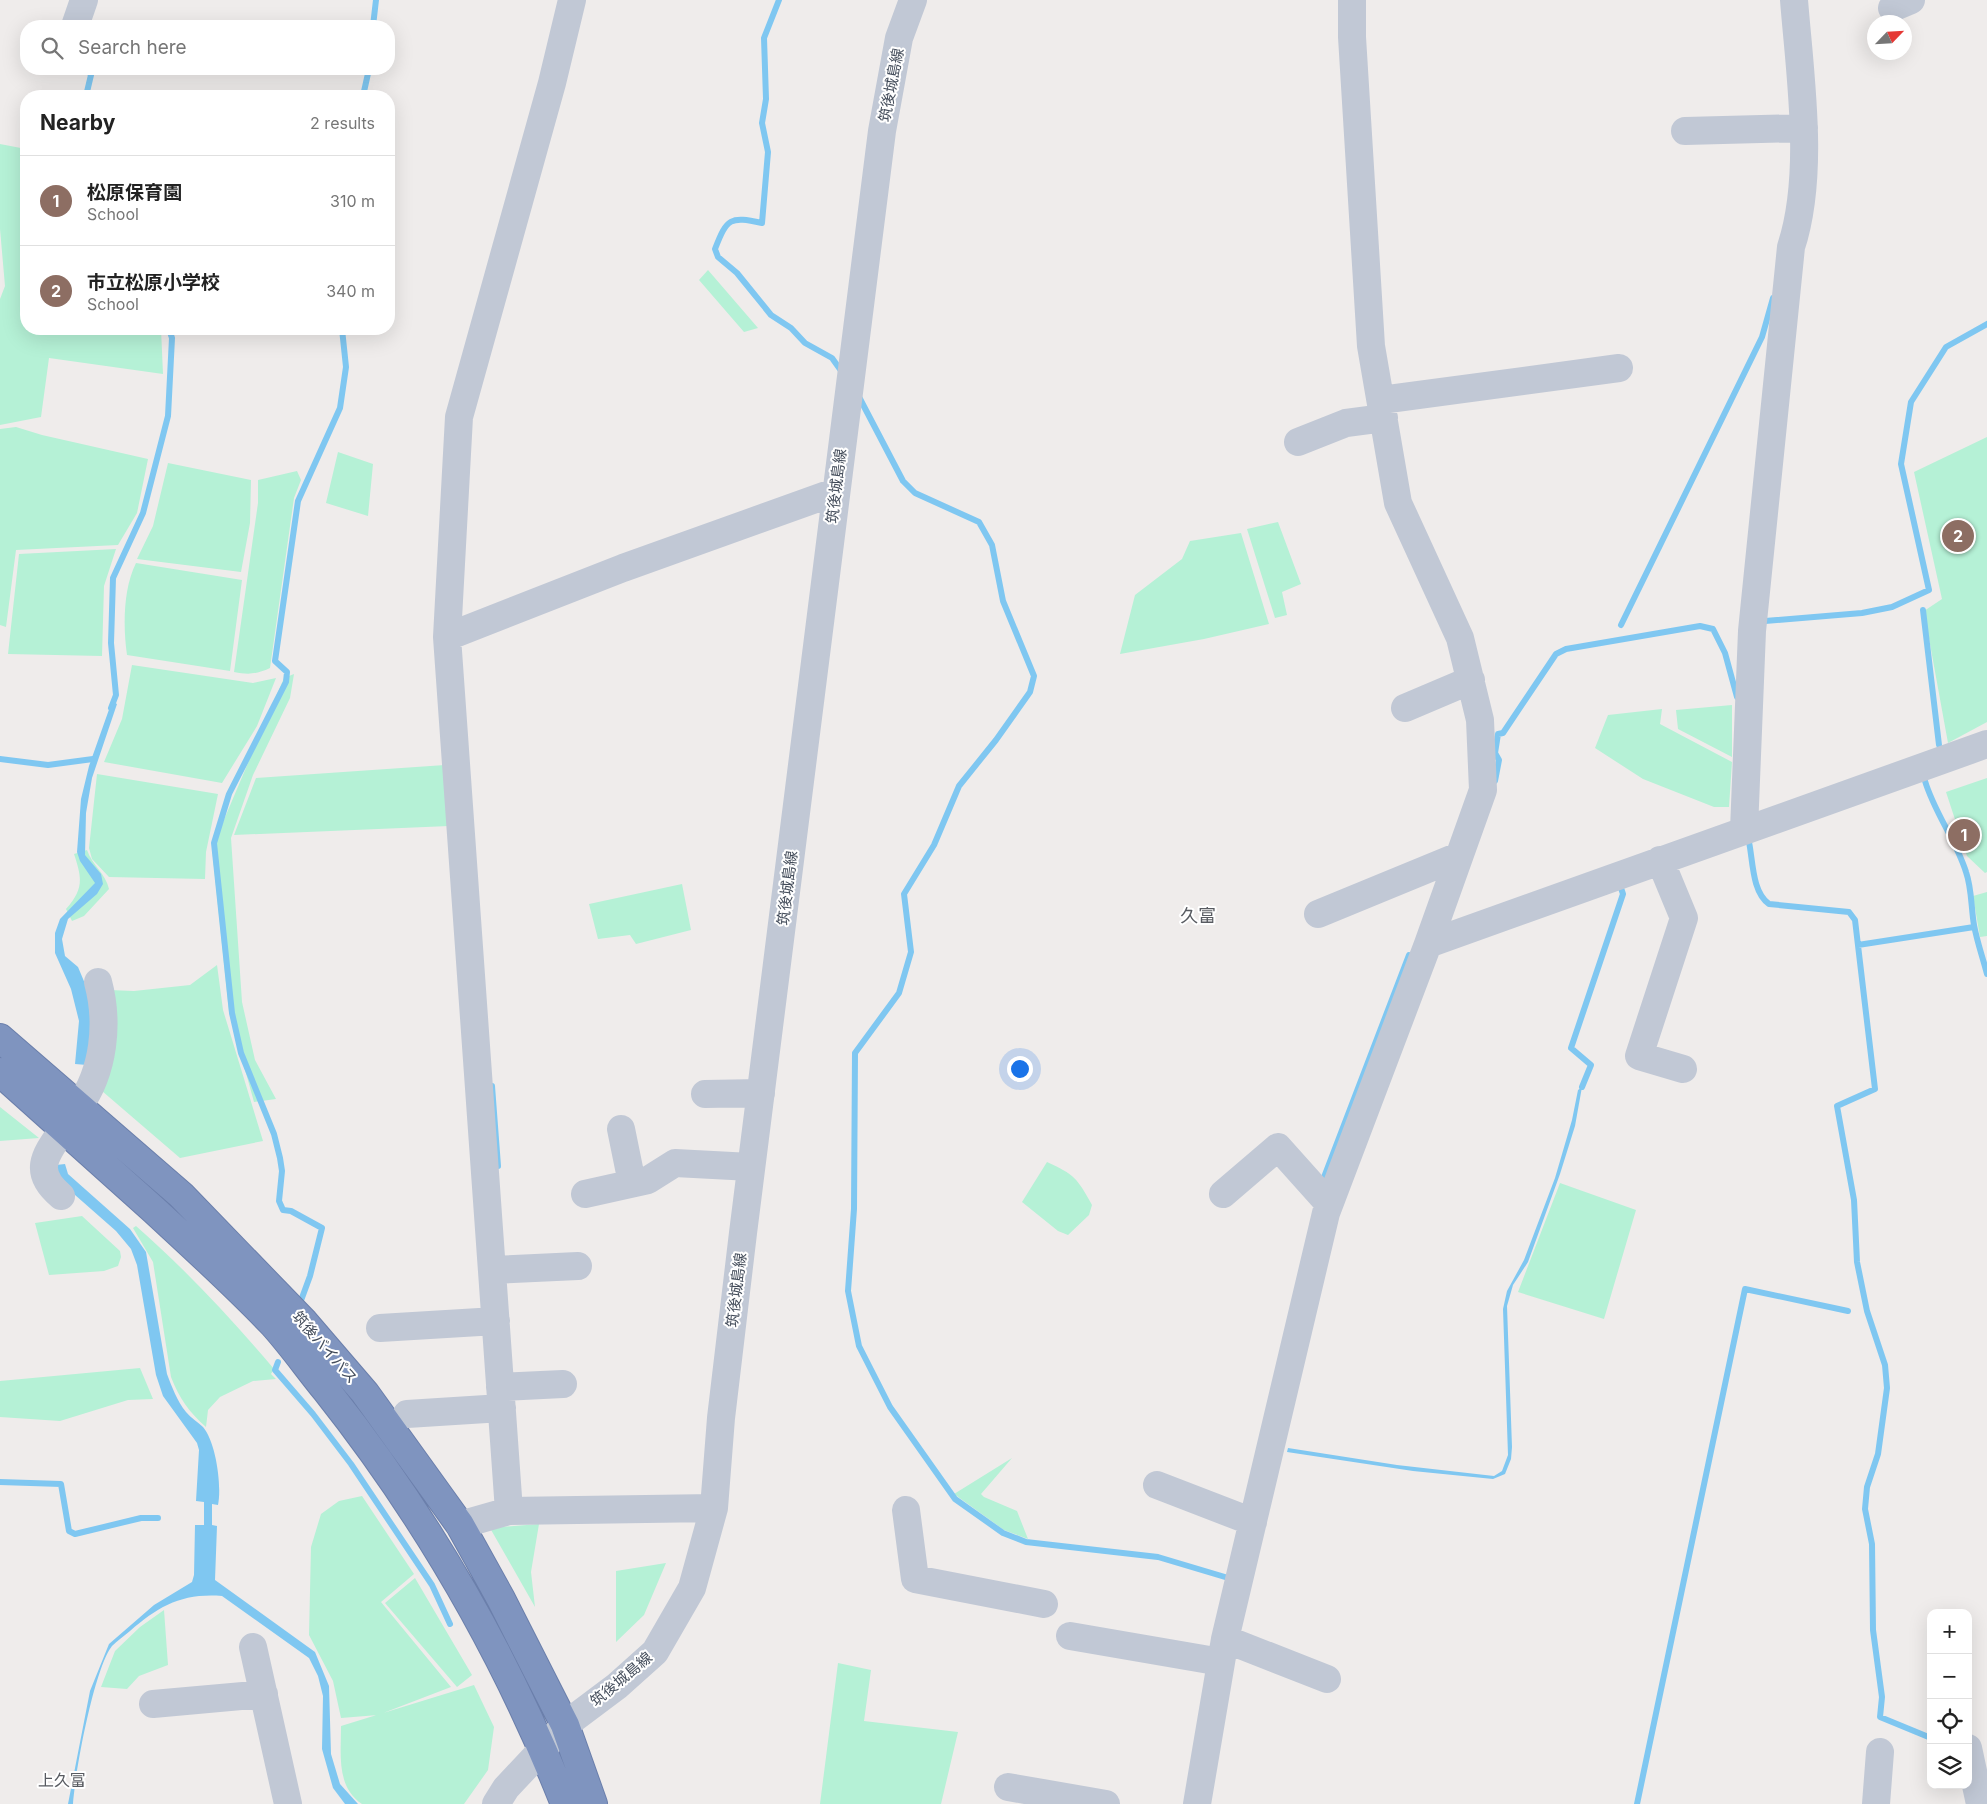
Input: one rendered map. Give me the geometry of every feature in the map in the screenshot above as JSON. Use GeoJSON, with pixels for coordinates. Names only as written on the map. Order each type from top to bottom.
{"type":"FeatureCollection","features":[{"type":"Feature","properties":{"kind":"highway","name":"筑後バイパス"},"geometry":{"type":"LineString","coordinates":[[0,1038],[181,1196],[304,1322],[365,1393],[460,1525],[501,1599],[565,1725],[593,1804]]}},
{"type":"Feature","properties":{"kind":"highway","name":"筑後バイパス"},"geometry":{"type":"LineString","coordinates":[[0,1072],[64,1128],[242,1292],[275,1327],[382,1464],[465,1592],[543,1748],[565,1804]]}},
{"type":"Feature","properties":{"kind":"highway"},"geometry":{"type":"LineString","coordinates":[[161,1217],[181,1196]]}},
{"type":"Feature","properties":{"kind":"street"},"geometry":{"type":"LineString","coordinates":[[77,20],[84,0]]}},
{"type":"Feature","properties":{"kind":"street"},"geometry":{"type":"LineString","coordinates":[[509,1510],[447,637],[459,417],[552,83],[572,0]]}},
{"type":"Feature","properties":{"kind":"street","name":"筑後城島線"},"geometry":{"type":"LineString","coordinates":[[496,1804],[506,1788],[565,1725],[617,1686],[655,1652],[692,1588],[714,1508],[721,1418],[751,1167],[882,131],[899,38],[913,0]]}},
{"type":"Feature","properties":{"kind":"street"},"geometry":{"type":"LineString","coordinates":[[1197,1804],[1223,1651],[1329,1204],[1428,944],[1483,790],[1480,720],[1460,638],[1398,503],[1382,409],[1372,346],[1352,37],[1352,0]]}},
{"type":"Feature","properties":{"kind":"street"},"geometry":{"type":"LineString","coordinates":[[1744,830],[1753,623],[1791,247],[1800,213],[1804,128],[1794,0]]}},
{"type":"Feature","properties":{"kind":"street"},"geometry":{"type":"LineString","coordinates":[[1685,131],[1804,128]]}},
{"type":"Feature","properties":{"kind":"street"},"geometry":{"type":"LineString","coordinates":[[1298,442],[1382,409],[1619,368]]}},
{"type":"Feature","properties":{"kind":"street"},"geometry":{"type":"LineString","coordinates":[[447,637],[623,568],[835,492]]}},
{"type":"Feature","properties":{"kind":"street"},"geometry":{"type":"LineString","coordinates":[[1405,708],[1471,680]]}},
{"type":"Feature","properties":{"kind":"street"},"geometry":{"type":"LineString","coordinates":[[1428,944],[1987,744]]}},
{"type":"Feature","properties":{"kind":"street"},"geometry":{"type":"LineString","coordinates":[[1318,914],[1459,856]]}},
{"type":"Feature","properties":{"kind":"street"},"geometry":{"type":"LineString","coordinates":[[1660,860],[1684,918],[1639,1056],[1683,1069]]}},
{"type":"Feature","properties":{"kind":"street"},"geometry":{"type":"LineString","coordinates":[[79,1106],[93,1084],[104,1033],[103,1001],[98,982]]}},
{"type":"Feature","properties":{"kind":"street"},"geometry":{"type":"LineString","coordinates":[[705,1094],[761,1093]]}},
{"type":"Feature","properties":{"kind":"street"},"geometry":{"type":"LineString","coordinates":[[61,1196],[46,1178],[43,1166],[45,1156],[64,1128]]}},
{"type":"Feature","properties":{"kind":"street"},"geometry":{"type":"LineString","coordinates":[[621,1129],[632,1183]]}},
{"type":"Feature","properties":{"kind":"street"},"geometry":{"type":"LineString","coordinates":[[1223,1194],[1278,1147],[1329,1204]]}},
{"type":"Feature","properties":{"kind":"street"},"geometry":{"type":"LineString","coordinates":[[585,1194],[648,1180],[675,1163],[751,1167]]}},
{"type":"Feature","properties":{"kind":"street"},"geometry":{"type":"LineString","coordinates":[[492,1270],[578,1266]]}},
{"type":"Feature","properties":{"kind":"street"},"geometry":{"type":"LineString","coordinates":[[380,1328],[496,1321]]}},
{"type":"Feature","properties":{"kind":"street"},"geometry":{"type":"LineString","coordinates":[[407,1414],[563,1384]]}},
{"type":"Feature","properties":{"kind":"street"},"geometry":{"type":"LineString","coordinates":[[1157,1484],[1254,1522]]}},
{"type":"Feature","properties":{"kind":"street"},"geometry":{"type":"LineString","coordinates":[[460,1525],[509,1510],[714,1508]]}},
{"type":"Feature","properties":{"kind":"street"},"geometry":{"type":"LineString","coordinates":[[906,1510],[915,1578],[1044,1604]]}},
{"type":"Feature","properties":{"kind":"street"},"geometry":{"type":"LineString","coordinates":[[1070,1636],[1223,1651],[1327,1679]]}},
{"type":"Feature","properties":{"kind":"street"},"geometry":{"type":"LineString","coordinates":[[253,1647],[288,1804]]}},
{"type":"Feature","properties":{"kind":"street"},"geometry":{"type":"LineString","coordinates":[[153,1704],[264,1694]]}},
{"type":"Feature","properties":{"kind":"street"},"geometry":{"type":"LineString","coordinates":[[1876,1804],[1880,1752]]}},
{"type":"Feature","properties":{"kind":"street"},"geometry":{"type":"LineString","coordinates":[[1972,1767],[1980,1804]]}},
{"type":"Feature","properties":{"kind":"street"},"geometry":{"type":"LineString","coordinates":[[1008,1787],[1065,1800],[1106,1804]]}},
{"type":"Feature","properties":{"kind":"green space"},"geometry":{"type":"Polygon","coordinates":[[[0,144],[20,148],[20,335],[161,335],[163,374],[49,358],[41,417],[0,425],[0,299],[5,286],[0,229],[0,144]]]}},
{"type":"Feature","properties":{"kind":"green space"},"geometry":{"type":"Polygon","coordinates":[[[708,270],[758,328],[744,332],[699,280],[708,270]]]}},
{"type":"Feature","properties":{"kind":"green space"},"geometry":{"type":"Polygon","coordinates":[[[16,427],[42,435],[148,459],[137,513],[118,545],[16,550],[6,627],[0,625],[0,429],[16,427]]]}},
{"type":"Feature","properties":{"kind":"green space"},"geometry":{"type":"Polygon","coordinates":[[[1987,437],[1987,722],[1948,743],[1924,611],[1942,599],[1914,472],[1987,437]]]}},
{"type":"Feature","properties":{"kind":"green space"},"geometry":{"type":"Polygon","coordinates":[[[338,452],[373,464],[368,516],[326,503],[338,452]]]}},
{"type":"Feature","properties":{"kind":"green space"},"geometry":{"type":"Polygon","coordinates":[[[168,463],[251,480],[250,523],[241,572],[137,559],[153,526],[168,463]]]}},
{"type":"Feature","properties":{"kind":"green space"},"geometry":{"type":"Polygon","coordinates":[[[297,471],[301,480],[294,498],[270,668],[253,673],[234,672],[258,503],[258,480],[297,471]]]}},
{"type":"Feature","properties":{"kind":"green space"},"geometry":{"type":"Polygon","coordinates":[[[1278,522],[1301,584],[1282,592],[1287,615],[1275,618],[1247,529],[1278,522]]]}},
{"type":"Feature","properties":{"kind":"green space"},"geometry":{"type":"Polygon","coordinates":[[[1241,533],[1269,624],[1204,639],[1120,654],[1135,595],[1182,559],[1190,541],[1241,533]]]}},
{"type":"Feature","properties":{"kind":"green space"},"geometry":{"type":"Polygon","coordinates":[[[116,549],[104,586],[102,656],[8,654],[19,554],[116,549]]]}},
{"type":"Feature","properties":{"kind":"green space"},"geometry":{"type":"Polygon","coordinates":[[[136,563],[242,580],[230,671],[127,655],[125,632],[126,596],[136,563]]]}},
{"type":"Feature","properties":{"kind":"green space"},"geometry":{"type":"Polygon","coordinates":[[[132,665],[253,683],[276,678],[257,726],[222,783],[104,762],[122,719],[132,665]]]}},
{"type":"Feature","properties":{"kind":"green space"},"geometry":{"type":"Polygon","coordinates":[[[294,674],[290,698],[253,775],[231,838],[242,1002],[255,1060],[276,1099],[254,1102],[229,1012],[212,848],[284,678],[294,674]]]}},
{"type":"Feature","properties":{"kind":"green space"},"geometry":{"type":"Polygon","coordinates":[[[1732,705],[1732,757],[1678,729],[1676,710],[1732,705]]]}},
{"type":"Feature","properties":{"kind":"green space"},"geometry":{"type":"Polygon","coordinates":[[[1662,709],[1660,724],[1732,762],[1729,807],[1714,807],[1643,779],[1595,748],[1608,715],[1662,709]]]}},
{"type":"Feature","properties":{"kind":"green space"},"geometry":{"type":"Polygon","coordinates":[[[445,765],[449,826],[234,835],[256,778],[445,765]]]}},
{"type":"Feature","properties":{"kind":"green space"},"geometry":{"type":"Polygon","coordinates":[[[97,774],[218,794],[206,852],[205,879],[109,877],[92,859],[89,848],[97,774]]]}},
{"type":"Feature","properties":{"kind":"green space"},"geometry":{"type":"Polygon","coordinates":[[[1987,778],[1987,872],[1985,873],[1967,856],[1946,792],[1987,778]]]}},
{"type":"Feature","properties":{"kind":"green space"},"geometry":{"type":"Polygon","coordinates":[[[87,850],[109,889],[84,916],[72,921],[66,909],[76,895],[80,883],[79,870],[74,854],[87,850]]]}},
{"type":"Feature","properties":{"kind":"green space"},"geometry":{"type":"Polygon","coordinates":[[[682,884],[691,930],[636,944],[630,935],[598,939],[589,904],[682,884]]]}},
{"type":"Feature","properties":{"kind":"green space"},"geometry":{"type":"Polygon","coordinates":[[[1987,892],[1987,936],[1980,937],[1973,896],[1987,892]]]}},
{"type":"Feature","properties":{"kind":"green space"},"geometry":{"type":"Polygon","coordinates":[[[217,965],[223,1010],[263,1141],[180,1158],[102,1091],[109,990],[134,991],[190,985],[217,965]]]}},
{"type":"Feature","properties":{"kind":"green space"},"geometry":{"type":"Polygon","coordinates":[[[0,1107],[39,1138],[0,1141],[0,1107]]]}},
{"type":"Feature","properties":{"kind":"green space"},"geometry":{"type":"Polygon","coordinates":[[[1047,1162],[1074,1178],[1092,1205],[1089,1215],[1068,1235],[1058,1231],[1022,1202],[1047,1162]]]}},
{"type":"Feature","properties":{"kind":"green space"},"geometry":{"type":"Polygon","coordinates":[[[1560,1183],[1636,1210],[1604,1319],[1518,1292],[1560,1183]]]}},
{"type":"Feature","properties":{"kind":"green space"},"geometry":{"type":"Polygon","coordinates":[[[82,1216],[120,1251],[121,1257],[118,1266],[104,1271],[49,1275],[35,1223],[82,1216]]]}},
{"type":"Feature","properties":{"kind":"green space"},"geometry":{"type":"Polygon","coordinates":[[[136,1226],[208,1295],[274,1369],[271,1374],[276,1379],[253,1381],[220,1397],[208,1410],[206,1427],[185,1404],[177,1392],[171,1377],[153,1262],[133,1228],[136,1226]]]}},
{"type":"Feature","properties":{"kind":"green space"},"geometry":{"type":"Polygon","coordinates":[[[140,1368],[153,1399],[128,1400],[60,1421],[0,1417],[0,1381],[140,1368]]]}},
{"type":"Feature","properties":{"kind":"green space"},"geometry":{"type":"Polygon","coordinates":[[[1012,1458],[981,1494],[1017,1511],[1028,1539],[1004,1530],[954,1494],[1012,1458]]]}},
{"type":"Feature","properties":{"kind":"green space"},"geometry":{"type":"Polygon","coordinates":[[[362,1496],[414,1574],[381,1602],[451,1687],[378,1715],[341,1718],[333,1681],[309,1635],[311,1547],[321,1514],[339,1501],[362,1496]]]}},
{"type":"Feature","properties":{"kind":"green space"},"geometry":{"type":"Polygon","coordinates":[[[539,1524],[531,1572],[535,1607],[490,1528],[539,1524]]]}},
{"type":"Feature","properties":{"kind":"green space"},"geometry":{"type":"Polygon","coordinates":[[[666,1563],[644,1615],[616,1642],[616,1571],[666,1563]]]}},
{"type":"Feature","properties":{"kind":"green space"},"geometry":{"type":"Polygon","coordinates":[[[415,1578],[472,1675],[457,1687],[385,1603],[415,1578]]]}},
{"type":"Feature","properties":{"kind":"green space"},"geometry":{"type":"Polygon","coordinates":[[[164,1610],[168,1665],[139,1676],[127,1689],[101,1687],[115,1651],[140,1627],[164,1610]]]}},
{"type":"Feature","properties":{"kind":"green space"},"geometry":{"type":"Polygon","coordinates":[[[838,1663],[871,1670],[864,1721],[958,1732],[941,1804],[820,1804],[838,1663]]]}},
{"type":"Feature","properties":{"kind":"green space"},"geometry":{"type":"Polygon","coordinates":[[[474,1685],[494,1727],[488,1770],[464,1804],[362,1804],[354,1797],[348,1789],[342,1769],[341,1726],[474,1685]]]}},
{"type":"Feature","properties":{"kind":"water"},"geometry":{"type":"Polygon","coordinates":[[[112,701],[117,704],[92,778],[86,813],[85,855],[101,874],[103,884],[97,894],[68,919],[62,939],[65,956],[78,967],[91,998],[93,1027],[87,1065],[75,1064],[79,1021],[71,989],[55,953],[55,933],[60,919],[95,883],[80,861],[77,852],[81,799],[89,766],[112,701]]]}},
{"type":"Feature","properties":{"kind":"water"},"geometry":{"type":"Polygon","coordinates":[[[1582,1087],[1575,1126],[1560,1174],[1528,1262],[1513,1285],[1507,1306],[1512,1447],[1511,1459],[1505,1474],[1493,1479],[1413,1471],[1287,1452],[1288,1448],[1397,1465],[1494,1476],[1502,1471],[1508,1455],[1503,1309],[1507,1291],[1524,1260],[1555,1178],[1572,1120],[1578,1090],[1582,1087]]]}},
{"type":"Feature","properties":{"kind":"water"},"geometry":{"type":"Polygon","coordinates":[[[65,1164],[68,1174],[130,1229],[146,1252],[167,1374],[183,1408],[208,1434],[215,1453],[219,1497],[218,1505],[212,1504],[212,1525],[217,1526],[215,1580],[315,1652],[329,1686],[331,1754],[340,1784],[358,1804],[345,1804],[333,1788],[322,1749],[323,1696],[318,1676],[309,1658],[222,1596],[208,1596],[183,1599],[161,1608],[112,1646],[105,1658],[92,1698],[81,1746],[73,1804],[68,1804],[90,1691],[109,1644],[154,1605],[192,1582],[194,1575],[195,1525],[204,1525],[204,1502],[196,1501],[199,1450],[197,1443],[163,1396],[156,1375],[137,1265],[131,1249],[116,1231],[58,1180],[56,1165],[65,1164]]]}},
{"type":"Feature","properties":{"kind":"waterway"},"geometry":{"type":"LineString","coordinates":[[374,20],[376,0]]}},
{"type":"Feature","properties":{"kind":"waterway"},"geometry":{"type":"LineString","coordinates":[[779,0],[764,38],[766,99],[762,123],[768,152],[762,223],[743,220],[731,222],[723,231],[715,249],[718,257],[737,273],[771,315],[791,328],[805,343],[832,358],[842,372]]}},
{"type":"Feature","properties":{"kind":"waterway"},"geometry":{"type":"LineString","coordinates":[[87,90],[91,75]]}},
{"type":"Feature","properties":{"kind":"waterway"},"geometry":{"type":"LineString","coordinates":[[364,90],[368,75]]}},
{"type":"Feature","properties":{"kind":"waterway"},"geometry":{"type":"LineString","coordinates":[[1621,625],[1762,337],[1773,298]]}},
{"type":"Feature","properties":{"kind":"waterway"},"geometry":{"type":"LineString","coordinates":[[1765,621],[1862,613],[1892,607],[1929,590],[1901,464],[1911,402],[1946,347],[1987,324]]}},
{"type":"Feature","properties":{"kind":"waterway"},"geometry":{"type":"LineString","coordinates":[[111,708],[116,695],[111,643],[113,578],[143,513],[168,416],[171,335]]}},
{"type":"Feature","properties":{"kind":"waterway"},"geometry":{"type":"LineString","coordinates":[[299,1306],[310,1276],[322,1228],[291,1211],[283,1210],[279,1201],[282,1171],[280,1158],[274,1134],[241,1053],[232,1013],[214,843],[229,794],[286,682],[287,672],[275,661],[298,501],[340,408],[346,367],[343,335]]}},
{"type":"Feature","properties":{"kind":"waterway"},"geometry":{"type":"LineString","coordinates":[[858,395],[903,481],[915,493],[979,522],[992,545],[1003,601],[1034,676],[1030,692],[996,740],[959,786],[934,845],[904,894],[911,952],[899,993],[855,1053],[854,1209],[848,1291],[859,1346],[890,1407],[955,1499],[1003,1533],[1026,1542],[1158,1557],[1225,1577]]}},
{"type":"Feature","properties":{"kind":"waterway"},"geometry":{"type":"LineString","coordinates":[[1923,610],[1939,745]]}},
{"type":"Feature","properties":{"kind":"waterway"},"geometry":{"type":"LineString","coordinates":[[1495,781],[1499,760],[1495,753],[1498,734],[1503,733],[1556,654],[1566,649],[1700,626],[1713,629],[1725,653],[1737,697]]}},
{"type":"Feature","properties":{"kind":"waterway"},"geometry":{"type":"LineString","coordinates":[[0,759],[48,765],[93,759]]}},
{"type":"Feature","properties":{"kind":"waterway"},"geometry":{"type":"LineString","coordinates":[[1925,781],[1934,805],[1957,849],[1966,872],[1975,931],[1987,974]]}},
{"type":"Feature","properties":{"kind":"waterway"},"geometry":{"type":"LineString","coordinates":[[1746,837],[1749,842],[1756,884],[1763,899],[1769,904],[1849,912],[1855,920],[1875,1089],[1837,1106],[1854,1200],[1857,1262],[1867,1311],[1885,1365],[1887,1388],[1878,1454],[1867,1487],[1865,1509],[1872,1544],[1873,1630],[1882,1697],[1880,1717],[1927,1736]]}},
{"type":"Feature","properties":{"kind":"waterway"},"geometry":{"type":"LineString","coordinates":[[1582,1087],[1591,1065],[1571,1048],[1623,894],[1621,888]]}},
{"type":"Feature","properties":{"kind":"waterway"},"geometry":{"type":"LineString","coordinates":[[1858,945],[1974,927]]}},
{"type":"Feature","properties":{"kind":"waterway"},"geometry":{"type":"LineString","coordinates":[[1321,1185],[1409,955]]}},
{"type":"Feature","properties":{"kind":"waterway"},"geometry":{"type":"LineString","coordinates":[[492,1086],[498,1166]]}},
{"type":"Feature","properties":{"kind":"waterway"},"geometry":{"type":"LineString","coordinates":[[1637,1804],[1745,1289],[1848,1311]]}},
{"type":"Feature","properties":{"kind":"waterway"},"geometry":{"type":"LineString","coordinates":[[278,1362],[275,1370],[313,1414],[351,1464],[432,1585],[450,1624]]}},
{"type":"Feature","properties":{"kind":"waterway"},"geometry":{"type":"LineString","coordinates":[[0,1482],[61,1484],[69,1531],[75,1534],[141,1518],[158,1518]]}},
{"type":"Feature","properties":{"kind":"place","name":"市立松原小学校"},"geometry":{"type":"Point","coordinates":[1958,536]}},
{"type":"Feature","properties":{"kind":"place","name":"松原保育園"},"geometry":{"type":"Point","coordinates":[1964,835]}},
{"type":"Feature","properties":{"kind":"district","name":"久富"},"geometry":{"type":"Point","coordinates":[1198,915]}},
{"type":"Feature","properties":{"kind":"district","name":"上久富"},"geometry":{"type":"Point","coordinates":[62,1780]}}]}
